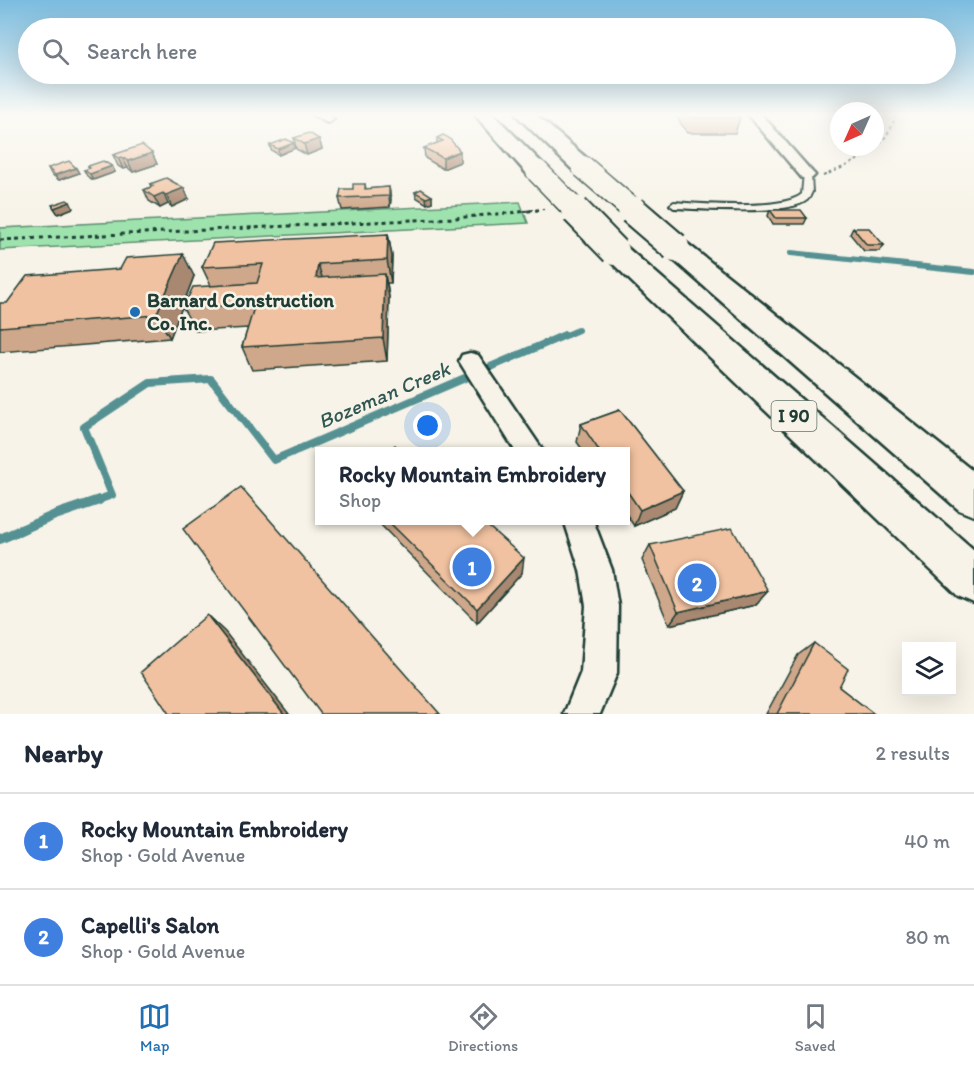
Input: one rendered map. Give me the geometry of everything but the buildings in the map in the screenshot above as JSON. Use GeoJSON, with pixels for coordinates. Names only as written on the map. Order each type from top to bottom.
{"type":"FeatureCollection","features":[{"type":"Feature","properties":{"kind":"highway","name":"I 90"},"geometry":{"type":"LineString","coordinates":[[515,147],[615,252],[974,580]]}},
{"type":"Feature","properties":{"kind":"highway","name":"I 90"},"geometry":{"type":"LineString","coordinates":[[561,147],[675,247],[974,497]]}},
{"type":"Feature","properties":{"kind":"street"},"geometry":{"type":"LineString","coordinates":[[781,147],[808,180]]}},
{"type":"Feature","properties":{"kind":"street"},"geometry":{"type":"LineString","coordinates":[[471,361],[528,447]]}},
{"type":"Feature","properties":{"kind":"street"},"geometry":{"type":"LineString","coordinates":[[580,525],[596,570],[602,606],[599,674],[582,714]]}},
{"type":"Feature","properties":{"kind":"lane"},"geometry":{"type":"LineString","coordinates":[[674,205],[726,207],[787,203],[801,200],[807,194],[808,180]]}},
{"type":"Feature","properties":{"kind":"path"},"geometry":{"type":"LineString","coordinates":[[808,180],[876,147]]}},
{"type":"Feature","properties":{"kind":"path"},"geometry":{"type":"LineString","coordinates":[[0,240],[455,218],[544,209]]}},
{"type":"Feature","properties":{"kind":"green space"},"geometry":{"type":"Polygon","coordinates":[[[520,202],[528,223],[0,250],[0,228],[520,202]]]}},
{"type":"Feature","properties":{"kind":"waterway","name":"Bozeman Creek"},"geometry":{"type":"LineString","coordinates":[[791,253],[974,272]]}},
{"type":"Feature","properties":{"kind":"waterway","name":"Bozeman Creek"},"geometry":{"type":"LineString","coordinates":[[562,337],[578,330]]}},
{"type":"Feature","properties":{"kind":"waterway","name":"Bozeman Creek"},"geometry":{"type":"LineString","coordinates":[[95,501],[112,495],[84,427],[150,383],[211,379],[274,460],[565,335]]}},
{"type":"Feature","properties":{"kind":"waterway","name":"Bozeman Creek"},"geometry":{"type":"LineString","coordinates":[[0,539],[55,515],[99,500]]}},
{"type":"Feature","properties":{"kind":"place","name":"Barnard Construction Co. Inc."},"geometry":{"type":"Point","coordinates":[135,312]}},
{"type":"Feature","properties":{"kind":"place","name":"Rocky Mountain Embroidery"},"geometry":{"type":"Point","coordinates":[472,567]}},
{"type":"Feature","properties":{"kind":"place","name":"Capelli's Salon"},"geometry":{"type":"Point","coordinates":[697,583]}}]}
